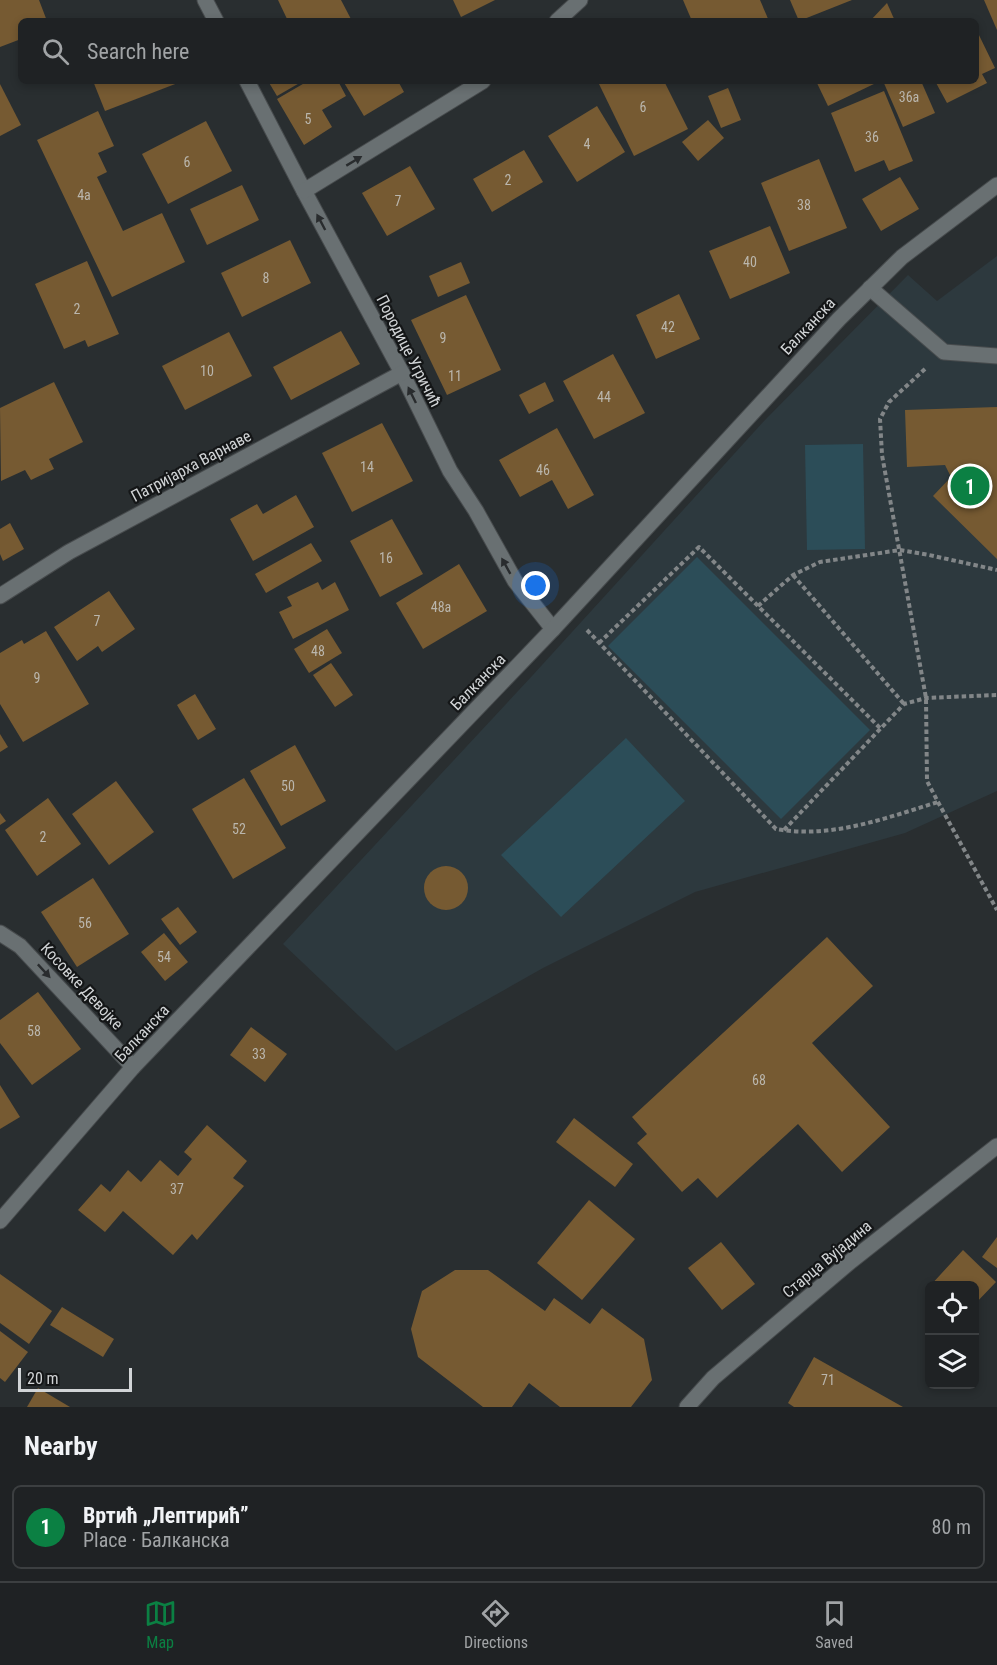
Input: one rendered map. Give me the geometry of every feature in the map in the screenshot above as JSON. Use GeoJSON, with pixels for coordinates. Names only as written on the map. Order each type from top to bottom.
{"type":"FeatureCollection","features":[{"type":"Feature","properties":{"kind":"street"},"geometry":{"type":"LineString","coordinates":[[206,0],[215,18]]}},
{"type":"Feature","properties":{"kind":"street"},"geometry":{"type":"LineString","coordinates":[[560,18],[580,0]]}},
{"type":"Feature","properties":{"kind":"street","name":"Породице Угричић"},"geometry":{"type":"LineString","coordinates":[[249,84],[402,373],[450,471],[476,511],[515,581],[553,629]]}},
{"type":"Feature","properties":{"kind":"street"},"geometry":{"type":"LineString","coordinates":[[304,191],[478,84]]}},
{"type":"Feature","properties":{"kind":"street","name":"Балканска"},"geometry":{"type":"LineString","coordinates":[[0,1221],[133,1067],[553,629],[838,319],[902,257],[997,185]]}},
{"type":"Feature","properties":{"kind":"street"},"geometry":{"type":"LineString","coordinates":[[870,288],[944,352],[997,356]]}},
{"type":"Feature","properties":{"kind":"street","name":"Патријарха Варнаве"},"geometry":{"type":"LineString","coordinates":[[0,596],[69,552],[402,373]]}},
{"type":"Feature","properties":{"kind":"street","name":"Косовке Девојке"},"geometry":{"type":"LineString","coordinates":[[0,933],[21,946],[133,1067]]}},
{"type":"Feature","properties":{"kind":"street","name":"Старца Вујадина"},"geometry":{"type":"LineString","coordinates":[[687,1407],[713,1378],[851,1261],[997,1146]]}},
{"type":"Feature","properties":{"kind":"path"},"geometry":{"type":"LineString","coordinates":[[944,352],[889,402],[880,419],[882,455],[926,698],[927,781],[997,910]]}},
{"type":"Feature","properties":{"kind":"path"},"geometry":{"type":"LineString","coordinates":[[599,643],[699,547],[881,729]]}},
{"type":"Feature","properties":{"kind":"path"},"geometry":{"type":"LineString","coordinates":[[758,606],[793,575],[820,562],[900,550],[997,570]]}},
{"type":"Feature","properties":{"kind":"path"},"geometry":{"type":"LineString","coordinates":[[793,575],[904,704]]}},
{"type":"Feature","properties":{"kind":"path"},"geometry":{"type":"LineString","coordinates":[[569,612],[776,829],[794,832],[831,830],[870,823],[938,802]]}},
{"type":"Feature","properties":{"kind":"path"},"geometry":{"type":"LineString","coordinates":[[784,831],[904,704],[926,698],[997,695]]}},
{"type":"Feature","properties":{"kind":"shaded area"},"geometry":{"type":"Polygon","coordinates":[[[997,256],[997,791],[905,833],[695,892],[543,968],[396,1051],[283,944],[532,676],[765,420],[908,275],[937,301],[997,256]]]}},
{"type":"Feature","properties":{"kind":"shaded area"},"geometry":{"type":"Polygon","coordinates":[[[863,444],[865,549],[807,550],[805,445],[863,444]]]}},
{"type":"Feature","properties":{"kind":"shaded area"},"geometry":{"type":"Polygon","coordinates":[[[697,557],[870,730],[781,819],[608,646],[697,557]]]}},
{"type":"Feature","properties":{"kind":"shaded area"},"geometry":{"type":"Polygon","coordinates":[[[626,738],[685,801],[561,917],[501,855],[626,738]]]}},
{"type":"Feature","properties":{"kind":"building"},"geometry":{"type":"Polygon","coordinates":[[[0,0],[39,0],[46,18],[18,18],[18,40],[0,47],[0,0]]]}},
{"type":"Feature","properties":{"kind":"building"},"geometry":{"type":"Polygon","coordinates":[[[278,0],[341,0],[350,18],[287,18],[278,0]]]}},
{"type":"Feature","properties":{"kind":"building"},"geometry":{"type":"Polygon","coordinates":[[[453,0],[495,0],[461,17],[453,0]]]}},
{"type":"Feature","properties":{"kind":"building"},"geometry":{"type":"Polygon","coordinates":[[[683,0],[760,0],[768,18],[691,18],[683,0]]]}},
{"type":"Feature","properties":{"kind":"building"},"geometry":{"type":"Polygon","coordinates":[[[790,0],[852,0],[807,18],[798,18],[790,0]]]}},
{"type":"Feature","properties":{"kind":"building"},"geometry":{"type":"Polygon","coordinates":[[[984,0],[997,0],[997,30],[984,0]]]}},
{"type":"Feature","properties":{"kind":"building"},"geometry":{"type":"Polygon","coordinates":[[[887,3],[894,18],[873,18],[887,3]]]}},
{"type":"Feature","properties":{"kind":"building"},"geometry":{"type":"Polygon","coordinates":[[[979,35],[995,68],[982,74],[987,83],[947,103],[937,84],[979,84],[979,35]]]}},
{"type":"Feature","properties":{"kind":"building"},"geometry":{"type":"Polygon","coordinates":[[[0,84],[21,125],[0,136],[0,84]]]}},
{"type":"Feature","properties":{"kind":"building"},"geometry":{"type":"Polygon","coordinates":[[[94,84],[175,84],[105,111],[94,84]]]}},
{"type":"Feature","properties":{"kind":"building"},"geometry":{"type":"Polygon","coordinates":[[[270,84],[298,84],[277,96],[270,84]]]}},
{"type":"Feature","properties":{"kind":"building"},"geometry":{"type":"Polygon","coordinates":[[[303,84],[340,84],[346,96],[322,110],[332,127],[304,145],[277,99],[303,84]]]}},
{"type":"Feature","properties":{"kind":"building"},"geometry":{"type":"Polygon","coordinates":[[[345,84],[400,84],[404,92],[364,116],[345,84]]]}},
{"type":"Feature","properties":{"kind":"building"},"geometry":{"type":"Polygon","coordinates":[[[599,84],[666,84],[688,129],[634,156],[599,84]]]}},
{"type":"Feature","properties":{"kind":"building"},"geometry":{"type":"Polygon","coordinates":[[[817,84],[874,84],[828,106],[817,84]]]}},
{"type":"Feature","properties":{"kind":"building"},"geometry":{"type":"Polygon","coordinates":[[[884,84],[922,84],[935,113],[903,127],[884,84]]]}},
{"type":"Feature","properties":{"kind":"building"},"geometry":{"type":"Polygon","coordinates":[[[728,88],[741,120],[721,128],[708,96],[728,88]]]}},
{"type":"Feature","properties":{"kind":"building"},"geometry":{"type":"Polygon","coordinates":[[[884,91],[913,161],[889,171],[884,160],[855,172],[831,113],[884,91]]]}},
{"type":"Feature","properties":{"kind":"building"},"geometry":{"type":"Polygon","coordinates":[[[597,106],[625,152],[577,182],[548,136],[597,106]]]}},
{"type":"Feature","properties":{"kind":"building"},"geometry":{"type":"Polygon","coordinates":[[[98,111],[114,146],[98,153],[107,172],[97,177],[123,231],[162,213],[185,262],[112,297],[37,140],[98,111]]]}},
{"type":"Feature","properties":{"kind":"building"},"geometry":{"type":"Polygon","coordinates":[[[708,120],[724,138],[698,161],[682,142],[708,120]]]}},
{"type":"Feature","properties":{"kind":"building"},"geometry":{"type":"Polygon","coordinates":[[[206,121],[232,171],[168,204],[142,154],[206,121]]]}},
{"type":"Feature","properties":{"kind":"building"},"geometry":{"type":"Polygon","coordinates":[[[524,150],[543,182],[492,212],[473,179],[524,150]]]}},
{"type":"Feature","properties":{"kind":"building"},"geometry":{"type":"Polygon","coordinates":[[[819,159],[847,228],[789,251],[761,183],[819,159]]]}},
{"type":"Feature","properties":{"kind":"building"},"geometry":{"type":"Polygon","coordinates":[[[410,166],[435,209],[387,236],[362,193],[410,166]]]}},
{"type":"Feature","properties":{"kind":"building"},"geometry":{"type":"Polygon","coordinates":[[[900,177],[919,209],[881,231],[862,199],[900,177]]]}},
{"type":"Feature","properties":{"kind":"building"},"geometry":{"type":"Polygon","coordinates":[[[242,185],[259,220],[207,245],[190,209],[242,185]]]}},
{"type":"Feature","properties":{"kind":"building"},"geometry":{"type":"Polygon","coordinates":[[[770,226],[790,273],[730,299],[709,251],[770,226]]]}},
{"type":"Feature","properties":{"kind":"building"},"geometry":{"type":"Polygon","coordinates":[[[290,240],[311,283],[242,317],[221,273],[290,240]]]}},
{"type":"Feature","properties":{"kind":"building"},"geometry":{"type":"Polygon","coordinates":[[[87,261],[119,334],[88,347],[85,340],[64,349],[35,284],[87,261]]]}},
{"type":"Feature","properties":{"kind":"building"},"geometry":{"type":"Polygon","coordinates":[[[461,262],[470,283],[438,297],[429,276],[461,262]]]}},
{"type":"Feature","properties":{"kind":"building"},"geometry":{"type":"Polygon","coordinates":[[[679,294],[700,339],[656,359],[636,315],[679,294]]]}},
{"type":"Feature","properties":{"kind":"building"},"geometry":{"type":"Polygon","coordinates":[[[466,295],[501,370],[447,395],[411,320],[466,295]]]}},
{"type":"Feature","properties":{"kind":"building"},"geometry":{"type":"Polygon","coordinates":[[[341,331],[360,364],[291,400],[273,367],[341,331]]]}},
{"type":"Feature","properties":{"kind":"building"},"geometry":{"type":"Polygon","coordinates":[[[229,332],[252,376],[185,410],[162,366],[229,332]]]}},
{"type":"Feature","properties":{"kind":"building"},"geometry":{"type":"Polygon","coordinates":[[[613,354],[645,413],[594,439],[563,381],[613,354]]]}},
{"type":"Feature","properties":{"kind":"building"},"geometry":{"type":"Polygon","coordinates":[[[54,382],[83,442],[49,459],[54,469],[31,480],[25,470],[1,481],[0,408],[54,382]]]}},
{"type":"Feature","properties":{"kind":"building"},"geometry":{"type":"Polygon","coordinates":[[[545,382],[554,401],[529,414],[519,395],[545,382]]]}},
{"type":"Feature","properties":{"kind":"building"},"geometry":{"type":"Polygon","coordinates":[[[997,407],[997,559],[933,496],[951,477],[945,465],[907,467],[905,410],[997,407]]]}},
{"type":"Feature","properties":{"kind":"building"},"geometry":{"type":"Polygon","coordinates":[[[382,423],[413,481],[352,512],[322,453],[382,423]]]}},
{"type":"Feature","properties":{"kind":"building"},"geometry":{"type":"Polygon","coordinates":[[[557,428],[594,495],[568,509],[552,480],[520,497],[499,460],[557,428]]]}},
{"type":"Feature","properties":{"kind":"building"},"geometry":{"type":"Polygon","coordinates":[[[296,495],[314,527],[253,561],[230,519],[257,504],[263,514],[296,495]]]}},
{"type":"Feature","properties":{"kind":"building"},"geometry":{"type":"Polygon","coordinates":[[[392,519],[423,574],[380,597],[350,541],[392,519]]]}},
{"type":"Feature","properties":{"kind":"building"},"geometry":{"type":"Polygon","coordinates":[[[10,523],[24,549],[3,561],[0,554],[0,529],[10,523]]]}},
{"type":"Feature","properties":{"kind":"building"},"geometry":{"type":"Polygon","coordinates":[[[311,543],[322,561],[266,593],[255,574],[311,543]]]}},
{"type":"Feature","properties":{"kind":"building"},"geometry":{"type":"Polygon","coordinates":[[[459,564],[487,611],[423,649],[396,603],[459,564]]]}},
{"type":"Feature","properties":{"kind":"building"},"geometry":{"type":"Polygon","coordinates":[[[318,582],[322,590],[335,582],[349,610],[293,639],[279,612],[292,606],[287,597],[318,582]]]}},
{"type":"Feature","properties":{"kind":"building"},"geometry":{"type":"Polygon","coordinates":[[[109,591],[135,629],[102,652],[98,646],[77,661],[54,627],[109,591]]]}},
{"type":"Feature","properties":{"kind":"building"},"geometry":{"type":"Polygon","coordinates":[[[327,629],[342,653],[309,673],[294,649],[327,629]]]}},
{"type":"Feature","properties":{"kind":"building"},"geometry":{"type":"Polygon","coordinates":[[[46,631],[89,704],[23,742],[0,704],[0,653],[22,640],[24,644],[46,631]]]}},
{"type":"Feature","properties":{"kind":"building"},"geometry":{"type":"Polygon","coordinates":[[[331,663],[353,695],[335,707],[313,675],[331,663]]]}},
{"type":"Feature","properties":{"kind":"building"},"geometry":{"type":"Polygon","coordinates":[[[195,694],[216,729],[198,740],[177,705],[195,694]]]}},
{"type":"Feature","properties":{"kind":"building"},"geometry":{"type":"Polygon","coordinates":[[[0,734],[8,747],[0,752],[0,734]]]}},
{"type":"Feature","properties":{"kind":"building"},"geometry":{"type":"Polygon","coordinates":[[[295,745],[326,801],[281,826],[250,771],[295,745]]]}},
{"type":"Feature","properties":{"kind":"building"},"geometry":{"type":"Polygon","coordinates":[[[244,778],[286,848],[233,879],[192,809],[244,778]]]}},
{"type":"Feature","properties":{"kind":"building"},"geometry":{"type":"Polygon","coordinates":[[[116,781],[154,832],[109,865],[72,814],[116,781]]]}},
{"type":"Feature","properties":{"kind":"building"},"geometry":{"type":"Polygon","coordinates":[[[48,798],[81,844],[37,876],[5,830],[48,798]]]}},
{"type":"Feature","properties":{"kind":"building"},"geometry":{"type":"Polygon","coordinates":[[[0,813],[6,821],[0,825],[0,813]]]}},
{"type":"Feature","properties":{"kind":"building"},"geometry":{"type":"Polygon","coordinates":[[[446,866],[455,867],[462,872],[467,879],[467,897],[462,904],[455,909],[446,910],[437,909],[430,904],[425,897],[424,888],[425,879],[430,872],[437,867],[446,866]]]}},
{"type":"Feature","properties":{"kind":"building"},"geometry":{"type":"Polygon","coordinates":[[[93,878],[129,934],[77,967],[41,912],[93,878]]]}},
{"type":"Feature","properties":{"kind":"building"},"geometry":{"type":"Polygon","coordinates":[[[178,907],[197,932],[180,945],[161,919],[178,907]]]}},
{"type":"Feature","properties":{"kind":"building"},"geometry":{"type":"Polygon","coordinates":[[[164,933],[188,962],[165,981],[141,952],[164,933]]]}},
{"type":"Feature","properties":{"kind":"building"},"geometry":{"type":"Polygon","coordinates":[[[827,937],[873,986],[812,1043],[890,1127],[842,1172],[798,1124],[717,1198],[698,1178],[682,1192],[637,1143],[647,1134],[632,1117],[827,937]]]}},
{"type":"Feature","properties":{"kind":"building"},"geometry":{"type":"Polygon","coordinates":[[[38,992],[81,1049],[32,1085],[0,1043],[0,1020],[38,992]]]}},
{"type":"Feature","properties":{"kind":"building"},"geometry":{"type":"Polygon","coordinates":[[[251,1027],[287,1054],[265,1082],[230,1055],[251,1027]]]}},
{"type":"Feature","properties":{"kind":"building"},"geometry":{"type":"Polygon","coordinates":[[[0,1085],[20,1117],[0,1129],[0,1085]]]}},
{"type":"Feature","properties":{"kind":"building"},"geometry":{"type":"Polygon","coordinates":[[[574,1118],[633,1164],[615,1187],[556,1142],[574,1118]]]}},
{"type":"Feature","properties":{"kind":"building"},"geometry":{"type":"Polygon","coordinates":[[[207,1125],[247,1161],[233,1178],[244,1186],[197,1240],[192,1234],[173,1255],[123,1211],[105,1232],[78,1210],[101,1184],[110,1192],[128,1170],[141,1182],[160,1160],[178,1176],[192,1159],[184,1152],[207,1125]]]}},
{"type":"Feature","properties":{"kind":"building"},"geometry":{"type":"Polygon","coordinates":[[[589,1200],[635,1239],[582,1300],[537,1263],[589,1200]]]}},
{"type":"Feature","properties":{"kind":"building"},"geometry":{"type":"Polygon","coordinates":[[[997,1237],[997,1268],[982,1257],[997,1237]]]}},
{"type":"Feature","properties":{"kind":"building"},"geometry":{"type":"Polygon","coordinates":[[[721,1242],[755,1284],[722,1310],[688,1268],[721,1242]]]}},
{"type":"Feature","properties":{"kind":"building"},"geometry":{"type":"Polygon","coordinates":[[[963,1250],[996,1282],[979,1300],[979,1281],[935,1281],[963,1250]]]}},
{"type":"Feature","properties":{"kind":"building"},"geometry":{"type":"Polygon","coordinates":[[[455,1270],[488,1270],[545,1311],[554,1298],[590,1324],[602,1308],[644,1339],[652,1380],[631,1407],[560,1407],[529,1383],[512,1407],[483,1407],[418,1357],[411,1329],[422,1291],[455,1270]]]}},
{"type":"Feature","properties":{"kind":"building"},"geometry":{"type":"Polygon","coordinates":[[[0,1274],[52,1311],[29,1344],[0,1323],[0,1274]]]}},
{"type":"Feature","properties":{"kind":"building"},"geometry":{"type":"Polygon","coordinates":[[[62,1307],[114,1339],[103,1357],[50,1325],[62,1307]]]}},
{"type":"Feature","properties":{"kind":"building"},"geometry":{"type":"Polygon","coordinates":[[[0,1331],[28,1352],[5,1382],[0,1378],[0,1331]]]}},
{"type":"Feature","properties":{"kind":"building"},"geometry":{"type":"Polygon","coordinates":[[[814,1357],[903,1407],[794,1407],[788,1403],[814,1357]]]}},
{"type":"Feature","properties":{"kind":"building"},"geometry":{"type":"Polygon","coordinates":[[[38,1388],[70,1407],[27,1407],[38,1388]]]}},
{"type":"Feature","properties":{"kind":"place","name":"Вртић „Лептирић”"},"geometry":{"type":"Point","coordinates":[970,486]}}]}
